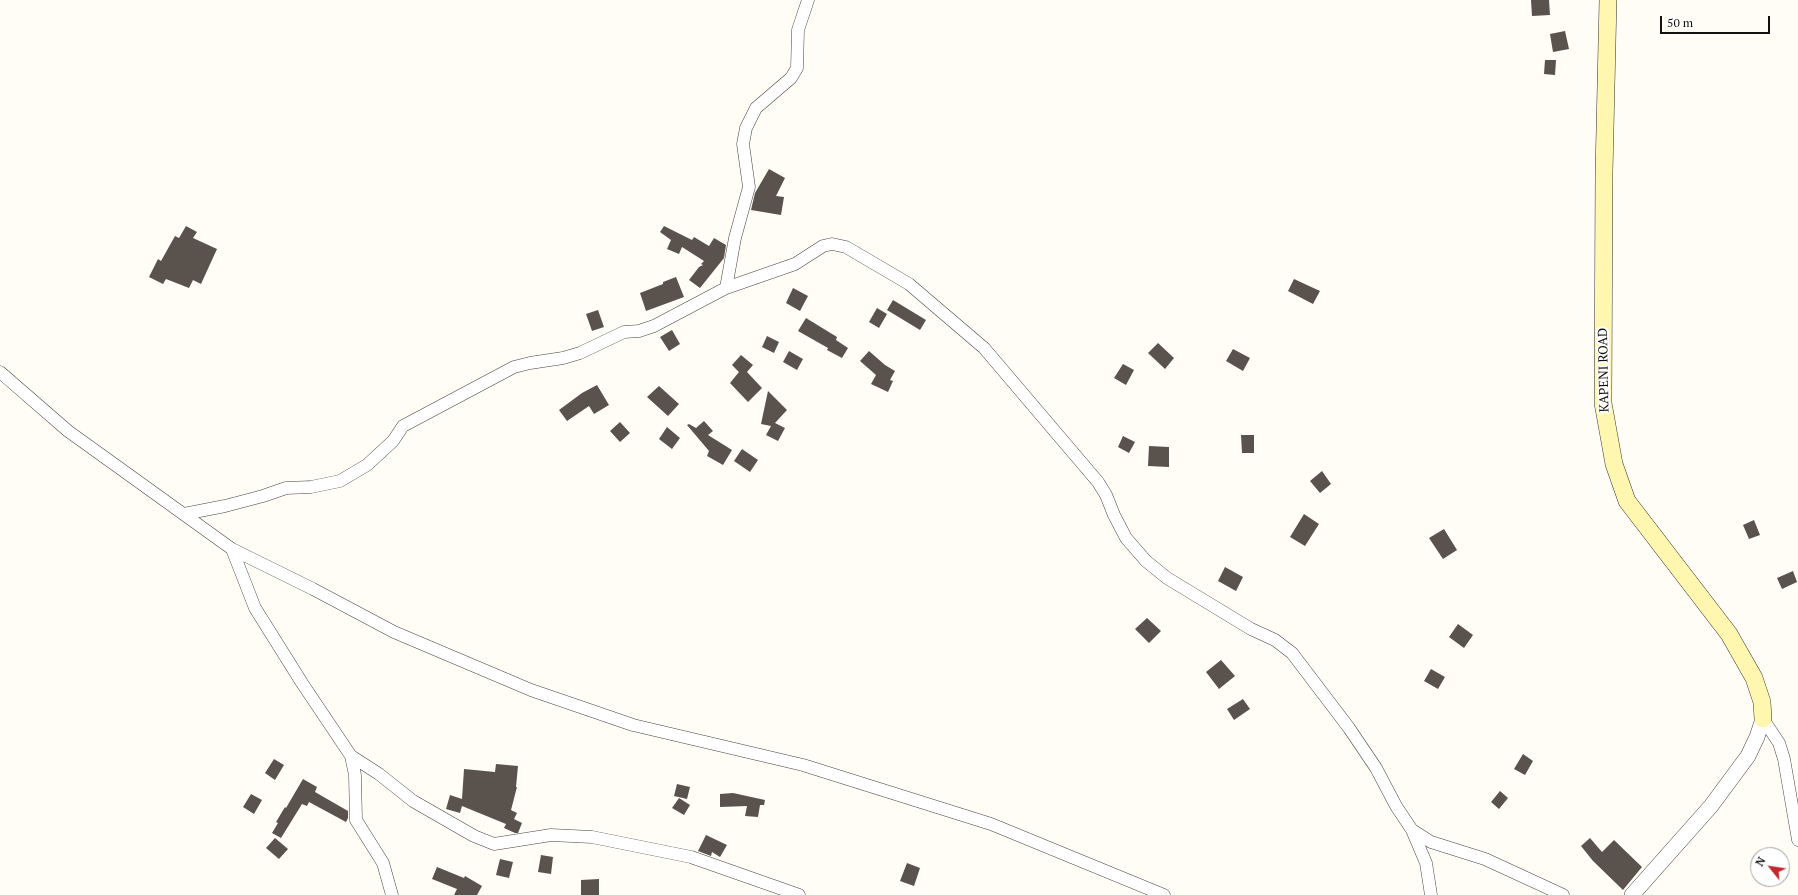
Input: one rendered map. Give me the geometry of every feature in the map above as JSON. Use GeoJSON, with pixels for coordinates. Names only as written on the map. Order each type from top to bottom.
{"type":"FeatureCollection","features":[{"type":"Feature","properties":{"kind":"main road","name":"KAPENI ROAD"},"geometry":{"type":"LineString","coordinates":[[1608,0],[1604,180],[1603,403],[1614,464],[1627,501],[1729,634],[1754,678],[1762,702],[1763,719]]}},
{"type":"Feature","properties":{"kind":"street"},"geometry":{"type":"LineString","coordinates":[[726,288],[735,238],[749,187],[743,144],[746,128],[756,108],[791,78],[797,68],[798,30],[808,0]]}},
{"type":"Feature","properties":{"kind":"street"},"geometry":{"type":"LineString","coordinates":[[184,514],[225,506],[286,488],[311,487],[340,481],[367,465],[393,441],[403,426],[514,367],[530,362],[563,358],[580,353],[624,332],[639,331],[654,326],[726,288],[795,264],[823,246],[832,244],[846,246],[909,284],[984,348],[1098,482],[1106,495],[1126,538],[1146,561],[1167,578],[1251,629],[1275,640],[1292,653],[1305,668],[1349,728],[1376,768],[1396,806],[1412,830],[1426,863],[1431,895]]}},
{"type":"Feature","properties":{"kind":"street"},"geometry":{"type":"LineString","coordinates":[[0,372],[68,431],[232,549],[313,589],[394,632],[531,690],[633,726],[803,765],[991,824],[1164,895]]}},
{"type":"Feature","properties":{"kind":"street"},"geometry":{"type":"LineString","coordinates":[[232,549],[255,608],[302,683],[351,756],[355,775],[356,820],[383,863],[392,895]]}},
{"type":"Feature","properties":{"kind":"street"},"geometry":{"type":"LineString","coordinates":[[1763,719],[1779,743],[1784,759],[1798,840]]}},
{"type":"Feature","properties":{"kind":"street"},"geometry":{"type":"LineString","coordinates":[[1632,895],[1711,806],[1748,756],[1757,737],[1763,719]]}},
{"type":"Feature","properties":{"kind":"street"},"geometry":{"type":"LineString","coordinates":[[351,756],[379,774],[413,801],[467,832],[494,844],[551,835],[592,837],[691,857],[799,895]]}},
{"type":"Feature","properties":{"kind":"street"},"geometry":{"type":"LineString","coordinates":[[1412,830],[1431,842],[1485,859],[1563,895]]}},
{"type":"Feature","properties":{"kind":"building"},"geometry":{"type":"Polygon","coordinates":[[[1531,0],[1549,0],[1550,15],[1532,16],[1531,0]]]}},
{"type":"Feature","properties":{"kind":"building"},"geometry":{"type":"Polygon","coordinates":[[[1565,31],[1569,49],[1553,52],[1550,34],[1565,31]]]}},
{"type":"Feature","properties":{"kind":"building"},"geometry":{"type":"Polygon","coordinates":[[[1545,60],[1556,60],[1555,75],[1544,74],[1545,60]]]}},
{"type":"Feature","properties":{"kind":"building"},"geometry":{"type":"Polygon","coordinates":[[[769,169],[785,178],[776,196],[784,197],[781,215],[751,210],[755,193],[769,169]]]}},
{"type":"Feature","properties":{"kind":"building"},"geometry":{"type":"Polygon","coordinates":[[[186,226],[197,232],[193,238],[217,249],[201,284],[193,280],[189,288],[166,279],[163,284],[149,277],[158,259],[161,261],[175,236],[179,238],[186,226]]]}},
{"type":"Feature","properties":{"kind":"building"},"geometry":{"type":"Polygon","coordinates":[[[664,226],[692,240],[694,237],[709,246],[714,238],[726,245],[724,258],[700,288],[689,280],[699,267],[703,265],[701,264],[704,261],[682,247],[679,254],[667,249],[671,240],[660,232],[664,226]]]}},
{"type":"Feature","properties":{"kind":"building"},"geometry":{"type":"Polygon","coordinates":[[[676,277],[684,297],[646,311],[640,293],[676,277]]]}},
{"type":"Feature","properties":{"kind":"building"},"geometry":{"type":"Polygon","coordinates":[[[1294,279],[1320,291],[1313,304],[1288,291],[1294,279]]]}},
{"type":"Feature","properties":{"kind":"building"},"geometry":{"type":"Polygon","coordinates":[[[793,288],[808,296],[800,311],[786,303],[793,288]]]}},
{"type":"Feature","properties":{"kind":"building"},"geometry":{"type":"Polygon","coordinates":[[[893,300],[926,320],[920,330],[887,310],[893,300]]]}},
{"type":"Feature","properties":{"kind":"building"},"geometry":{"type":"Polygon","coordinates":[[[877,308],[887,314],[879,328],[869,322],[877,308]]]}},
{"type":"Feature","properties":{"kind":"building"},"geometry":{"type":"Polygon","coordinates":[[[598,310],[604,327],[592,331],[586,314],[598,310]]]}},
{"type":"Feature","properties":{"kind":"building"},"geometry":{"type":"Polygon","coordinates":[[[806,318],[837,337],[836,340],[848,348],[842,358],[827,350],[828,348],[798,331],[806,318]]]}},
{"type":"Feature","properties":{"kind":"building"},"geometry":{"type":"Polygon","coordinates":[[[672,330],[680,344],[669,351],[660,337],[672,330]]]}},
{"type":"Feature","properties":{"kind":"building"},"geometry":{"type":"Polygon","coordinates":[[[767,336],[779,342],[774,353],[762,347],[767,336]]]}},
{"type":"Feature","properties":{"kind":"building"},"geometry":{"type":"Polygon","coordinates":[[[1158,343],[1174,358],[1165,369],[1148,353],[1158,343]]]}},
{"type":"Feature","properties":{"kind":"building"},"geometry":{"type":"Polygon","coordinates":[[[1233,349],[1250,358],[1243,371],[1226,361],[1233,349]]]}},
{"type":"Feature","properties":{"kind":"building"},"geometry":{"type":"Polygon","coordinates":[[[789,351],[803,359],[797,370],[783,362],[789,351]]]}},
{"type":"Feature","properties":{"kind":"building"},"geometry":{"type":"Polygon","coordinates":[[[869,351],[885,365],[895,371],[890,380],[893,381],[888,392],[871,384],[876,375],[860,361],[869,351]]]}},
{"type":"Feature","properties":{"kind":"building"},"geometry":{"type":"Polygon","coordinates":[[[741,355],[753,365],[747,372],[762,388],[748,402],[730,383],[739,372],[732,365],[741,355]]]}},
{"type":"Feature","properties":{"kind":"building"},"geometry":{"type":"Polygon","coordinates":[[[1123,364],[1134,370],[1126,385],[1114,378],[1123,364]]]}},
{"type":"Feature","properties":{"kind":"building"},"geometry":{"type":"Polygon","coordinates":[[[597,385],[609,405],[594,414],[589,406],[567,421],[559,410],[582,393],[597,385]]]}},
{"type":"Feature","properties":{"kind":"building"},"geometry":{"type":"Polygon","coordinates":[[[659,386],[679,404],[668,416],[647,397],[659,386]]]}},
{"type":"Feature","properties":{"kind":"building"},"geometry":{"type":"Polygon","coordinates":[[[768,391],[787,410],[775,423],[785,428],[778,441],[766,435],[771,426],[761,424],[768,391]]]}},
{"type":"Feature","properties":{"kind":"building"},"geometry":{"type":"Polygon","coordinates":[[[704,421],[713,431],[708,435],[732,450],[723,465],[707,456],[709,451],[687,425],[689,424],[696,428],[704,421]]]}},
{"type":"Feature","properties":{"kind":"building"},"geometry":{"type":"Polygon","coordinates":[[[620,422],[630,433],[620,442],[610,431],[620,422]]]}},
{"type":"Feature","properties":{"kind":"building"},"geometry":{"type":"Polygon","coordinates":[[[667,427],[680,438],[672,449],[659,439],[667,427]]]}},
{"type":"Feature","properties":{"kind":"building"},"geometry":{"type":"Polygon","coordinates":[[[1241,435],[1254,435],[1254,453],[1242,453],[1241,435]]]}},
{"type":"Feature","properties":{"kind":"building"},"geometry":{"type":"Polygon","coordinates":[[[1123,436],[1135,442],[1129,453],[1118,447],[1123,436]]]}},
{"type":"Feature","properties":{"kind":"building"},"geometry":{"type":"Polygon","coordinates":[[[1149,446],[1169,447],[1169,467],[1148,466],[1149,446]]]}},
{"type":"Feature","properties":{"kind":"building"},"geometry":{"type":"Polygon","coordinates":[[[742,449],[758,460],[750,472],[734,461],[742,449]]]}},
{"type":"Feature","properties":{"kind":"building"},"geometry":{"type":"Polygon","coordinates":[[[1322,471],[1331,484],[1320,493],[1310,481],[1322,471]]]}},
{"type":"Feature","properties":{"kind":"building"},"geometry":{"type":"Polygon","coordinates":[[[1304,514],[1319,524],[1305,546],[1290,537],[1304,514]]]}},
{"type":"Feature","properties":{"kind":"building"},"geometry":{"type":"Polygon","coordinates":[[[1754,520],[1760,535],[1749,539],[1743,525],[1754,520]]]}},
{"type":"Feature","properties":{"kind":"building"},"geometry":{"type":"Polygon","coordinates":[[[1444,529],[1457,550],[1443,559],[1429,538],[1444,529]]]}},
{"type":"Feature","properties":{"kind":"building"},"geometry":{"type":"Polygon","coordinates":[[[1225,567],[1243,577],[1236,591],[1218,581],[1225,567]]]}},
{"type":"Feature","properties":{"kind":"building"},"geometry":{"type":"Polygon","coordinates":[[[1793,571],[1797,582],[1782,589],[1777,578],[1793,571]]]}},
{"type":"Feature","properties":{"kind":"building"},"geometry":{"type":"Polygon","coordinates":[[[1147,618],[1161,631],[1149,643],[1135,629],[1147,618]]]}},
{"type":"Feature","properties":{"kind":"building"},"geometry":{"type":"Polygon","coordinates":[[[1458,624],[1473,635],[1464,648],[1449,637],[1458,624]]]}},
{"type":"Feature","properties":{"kind":"building"},"geometry":{"type":"Polygon","coordinates":[[[1221,660],[1235,676],[1219,689],[1206,672],[1221,660]]]}},
{"type":"Feature","properties":{"kind":"building"},"geometry":{"type":"Polygon","coordinates":[[[1431,669],[1445,677],[1438,689],[1424,681],[1431,669]]]}},
{"type":"Feature","properties":{"kind":"building"},"geometry":{"type":"Polygon","coordinates":[[[1243,699],[1250,709],[1234,720],[1227,709],[1243,699]]]}},
{"type":"Feature","properties":{"kind":"building"},"geometry":{"type":"Polygon","coordinates":[[[1523,754],[1533,761],[1525,775],[1514,769],[1523,754]]]}},
{"type":"Feature","properties":{"kind":"building"},"geometry":{"type":"Polygon","coordinates":[[[274,759],[284,765],[275,780],[265,773],[274,759]]]}},
{"type":"Feature","properties":{"kind":"building"},"geometry":{"type":"Polygon","coordinates":[[[496,764],[518,766],[517,787],[511,810],[517,813],[514,819],[522,823],[518,833],[504,828],[506,824],[462,806],[460,813],[446,809],[450,795],[462,799],[464,769],[495,772],[496,764]]]}},
{"type":"Feature","properties":{"kind":"building"},"geometry":{"type":"Polygon","coordinates":[[[303,779],[317,787],[315,792],[348,811],[348,818],[346,822],[309,802],[307,806],[302,804],[281,838],[272,833],[278,823],[276,822],[303,779]]]}},
{"type":"Feature","properties":{"kind":"building"},"geometry":{"type":"Polygon","coordinates":[[[677,784],[690,787],[687,799],[674,796],[677,784]]]}},
{"type":"Feature","properties":{"kind":"building"},"geometry":{"type":"Polygon","coordinates":[[[1500,791],[1508,798],[1499,809],[1491,802],[1500,791]]]}},
{"type":"Feature","properties":{"kind":"building"},"geometry":{"type":"Polygon","coordinates":[[[733,793],[765,800],[764,805],[760,805],[758,817],[745,816],[747,806],[720,807],[720,794],[733,793]]]}},
{"type":"Feature","properties":{"kind":"building"},"geometry":{"type":"Polygon","coordinates":[[[251,794],[262,800],[254,814],[243,807],[251,794]]]}},
{"type":"Feature","properties":{"kind":"building"},"geometry":{"type":"Polygon","coordinates":[[[679,798],[690,805],[684,815],[672,808],[679,798]]]}},
{"type":"Feature","properties":{"kind":"building"},"geometry":{"type":"Polygon","coordinates":[[[706,835],[727,845],[720,857],[712,852],[711,856],[698,851],[706,835]]]}},
{"type":"Feature","properties":{"kind":"building"},"geometry":{"type":"Polygon","coordinates":[[[275,838],[288,849],[279,859],[266,848],[275,838]]]}},
{"type":"Feature","properties":{"kind":"building"},"geometry":{"type":"Polygon","coordinates":[[[1590,838],[1602,852],[1614,840],[1642,867],[1623,890],[1593,861],[1581,846],[1590,838]]]}},
{"type":"Feature","properties":{"kind":"building"},"geometry":{"type":"Polygon","coordinates":[[[541,855],[553,857],[551,874],[538,872],[541,855]]]}},
{"type":"Feature","properties":{"kind":"building"},"geometry":{"type":"Polygon","coordinates":[[[500,859],[513,862],[509,878],[496,875],[500,859]]]}},
{"type":"Feature","properties":{"kind":"building"},"geometry":{"type":"Polygon","coordinates":[[[907,863],[920,868],[914,886],[900,881],[907,863]]]}},
{"type":"Feature","properties":{"kind":"building"},"geometry":{"type":"Polygon","coordinates":[[[437,867],[464,878],[465,876],[482,886],[477,895],[454,895],[457,889],[432,879],[437,867]]]}},
{"type":"Feature","properties":{"kind":"building"},"geometry":{"type":"Polygon","coordinates":[[[599,879],[599,895],[581,895],[581,880],[599,879]]]}}]}
